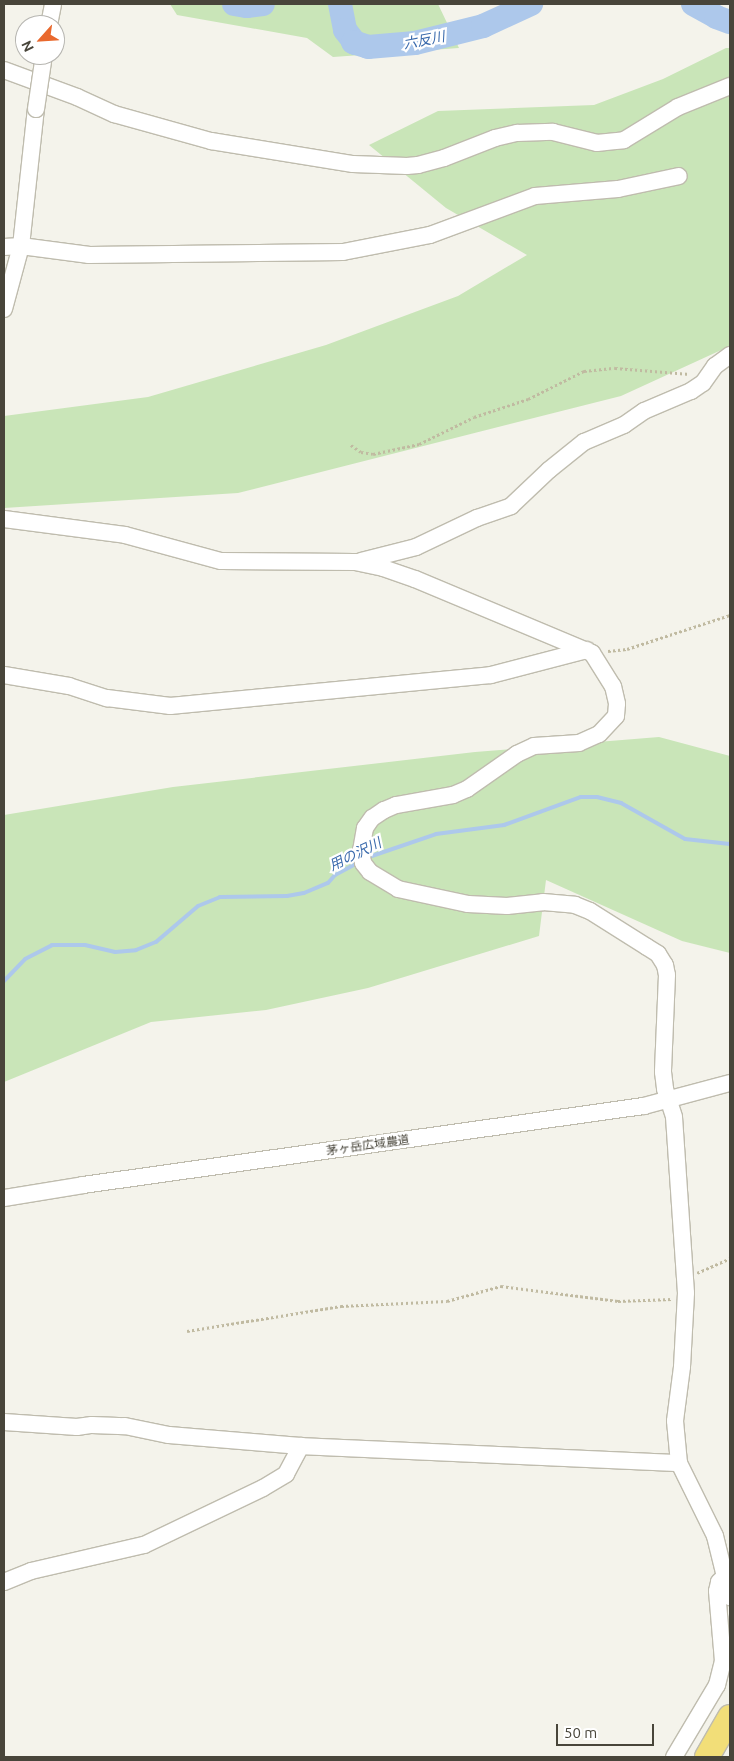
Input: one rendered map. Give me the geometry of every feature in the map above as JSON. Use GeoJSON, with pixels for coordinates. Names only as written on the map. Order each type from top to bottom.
{"type":"FeatureCollection","features":[{"type":"Feature","properties":{"kind":"highway"},"geometry":{"type":"LineString","coordinates":[[706,1757],[730,1717]]}},
{"type":"Feature","properties":{"kind":"street"},"geometry":{"type":"LineString","coordinates":[[4,309],[21,246],[43,65]]}},
{"type":"Feature","properties":{"kind":"street"},"geometry":{"type":"LineString","coordinates":[[4,70],[77,97],[114,114],[210,142],[353,164],[407,166],[444,158],[495,138],[517,133],[553,132],[597,143],[624,140],[678,107],[700,96],[730,86]]}},
{"type":"Feature","properties":{"kind":"street"},"geometry":{"type":"LineString","coordinates":[[4,247],[21,246],[89,255],[342,252],[430,235],[535,196],[618,190],[679,176]]}},
{"type":"Feature","properties":{"kind":"street"},"geometry":{"type":"LineString","coordinates":[[4,519],[125,535],[221,560],[355,562],[416,547],[477,518],[511,506],[549,470],[584,442],[624,425],[644,411],[690,392],[703,383],[711,372],[730,355]]}},
{"type":"Feature","properties":{"kind":"street"},"geometry":{"type":"LineString","coordinates":[[355,562],[415,579],[589,651],[613,686],[617,704],[616,716],[600,734],[579,743],[534,746],[517,754],[467,789],[453,795],[396,805],[384,810],[372,818],[365,828],[361,850],[364,863],[370,872],[398,889],[453,902],[506,906],[543,902],[575,905],[590,911],[658,954],[667,975],[663,1072],[674,1117],[679,1163],[686,1298],[682,1368],[675,1421],[679,1463],[715,1536],[727,1577],[730,1597]]}},
{"type":"Feature","properties":{"kind":"street"},"geometry":{"type":"LineString","coordinates":[[4,675],[69,686],[107,698],[170,706],[491,675],[589,651]]}},
{"type":"Feature","properties":{"kind":"street","name":"茅ヶ岳広域農道"},"geometry":{"type":"LineString","coordinates":[[4,1198],[83,1185],[599,1113],[670,1100],[730,1083]]}},
{"type":"Feature","properties":{"kind":"street"},"geometry":{"type":"LineString","coordinates":[[4,1422],[77,1428],[92,1425],[125,1426],[169,1435],[301,1446],[679,1463]]}},
{"type":"Feature","properties":{"kind":"street"},"geometry":{"type":"LineString","coordinates":[[4,1582],[31,1571],[144,1545],[263,1488],[286,1474],[301,1446]]}},
{"type":"Feature","properties":{"kind":"street"},"geometry":{"type":"LineString","coordinates":[[674,1757],[716,1685],[722,1669],[723,1661],[717,1591],[719,1582],[727,1577]]}},
{"type":"Feature","properties":{"kind":"path"},"geometry":{"type":"LineString","coordinates":[[351,445],[361,452],[373,454],[419,444],[474,417],[528,399],[569,376],[595,368],[681,374],[711,372]]}},
{"type":"Feature","properties":{"kind":"path"},"geometry":{"type":"LineString","coordinates":[[589,651],[627,649],[730,614]]}},
{"type":"Feature","properties":{"kind":"path"},"geometry":{"type":"LineString","coordinates":[[685,1277],[730,1258]]}},
{"type":"Feature","properties":{"kind":"path"},"geometry":{"type":"LineString","coordinates":[[187,1331],[341,1306],[446,1301],[500,1286],[618,1301],[686,1298]]}},
{"type":"Feature","properties":{"kind":"green space"},"geometry":{"type":"Polygon","coordinates":[[[170,4],[438,4],[459,48],[333,57],[307,38],[177,15],[170,4]]]}},
{"type":"Feature","properties":{"kind":"green space"},"geometry":{"type":"Polygon","coordinates":[[[726,48],[730,48],[730,346],[621,396],[238,493],[4,508],[4,416],[148,397],[326,345],[458,296],[527,255],[446,208],[369,145],[438,111],[594,105],[663,79],[726,48]]]}},
{"type":"Feature","properties":{"kind":"green space"},"geometry":{"type":"Polygon","coordinates":[[[659,737],[730,756],[730,953],[682,941],[546,880],[539,936],[368,988],[266,1010],[151,1022],[4,1082],[4,815],[173,787],[475,752],[659,737]]]}},
{"type":"Feature","properties":{"kind":"waterway","name":"六反川"},"geometry":{"type":"LineString","coordinates":[[234,4],[247,6],[263,4]]}},
{"type":"Feature","properties":{"kind":"waterway","name":"六反川"},"geometry":{"type":"LineString","coordinates":[[340,4],[345,30],[355,43],[353,42],[368,47],[415,43],[483,26],[531,4]]}},
{"type":"Feature","properties":{"kind":"waterway","name":"六反川"},"geometry":{"type":"LineString","coordinates":[[693,4],[716,17],[730,22]]}},
{"type":"Feature","properties":{"kind":"waterway","name":"用の沢川"},"geometry":{"type":"LineString","coordinates":[[366,858],[436,834],[504,825],[581,797],[597,797],[621,803],[685,839],[730,844]]}},
{"type":"Feature","properties":{"kind":"waterway","name":"用の沢川"},"geometry":{"type":"LineString","coordinates":[[4,981],[25,959],[52,945],[85,945],[115,952],[136,950],[156,942],[198,906],[220,897],[287,896],[304,893],[328,883],[335,875],[358,863]]}}]}
